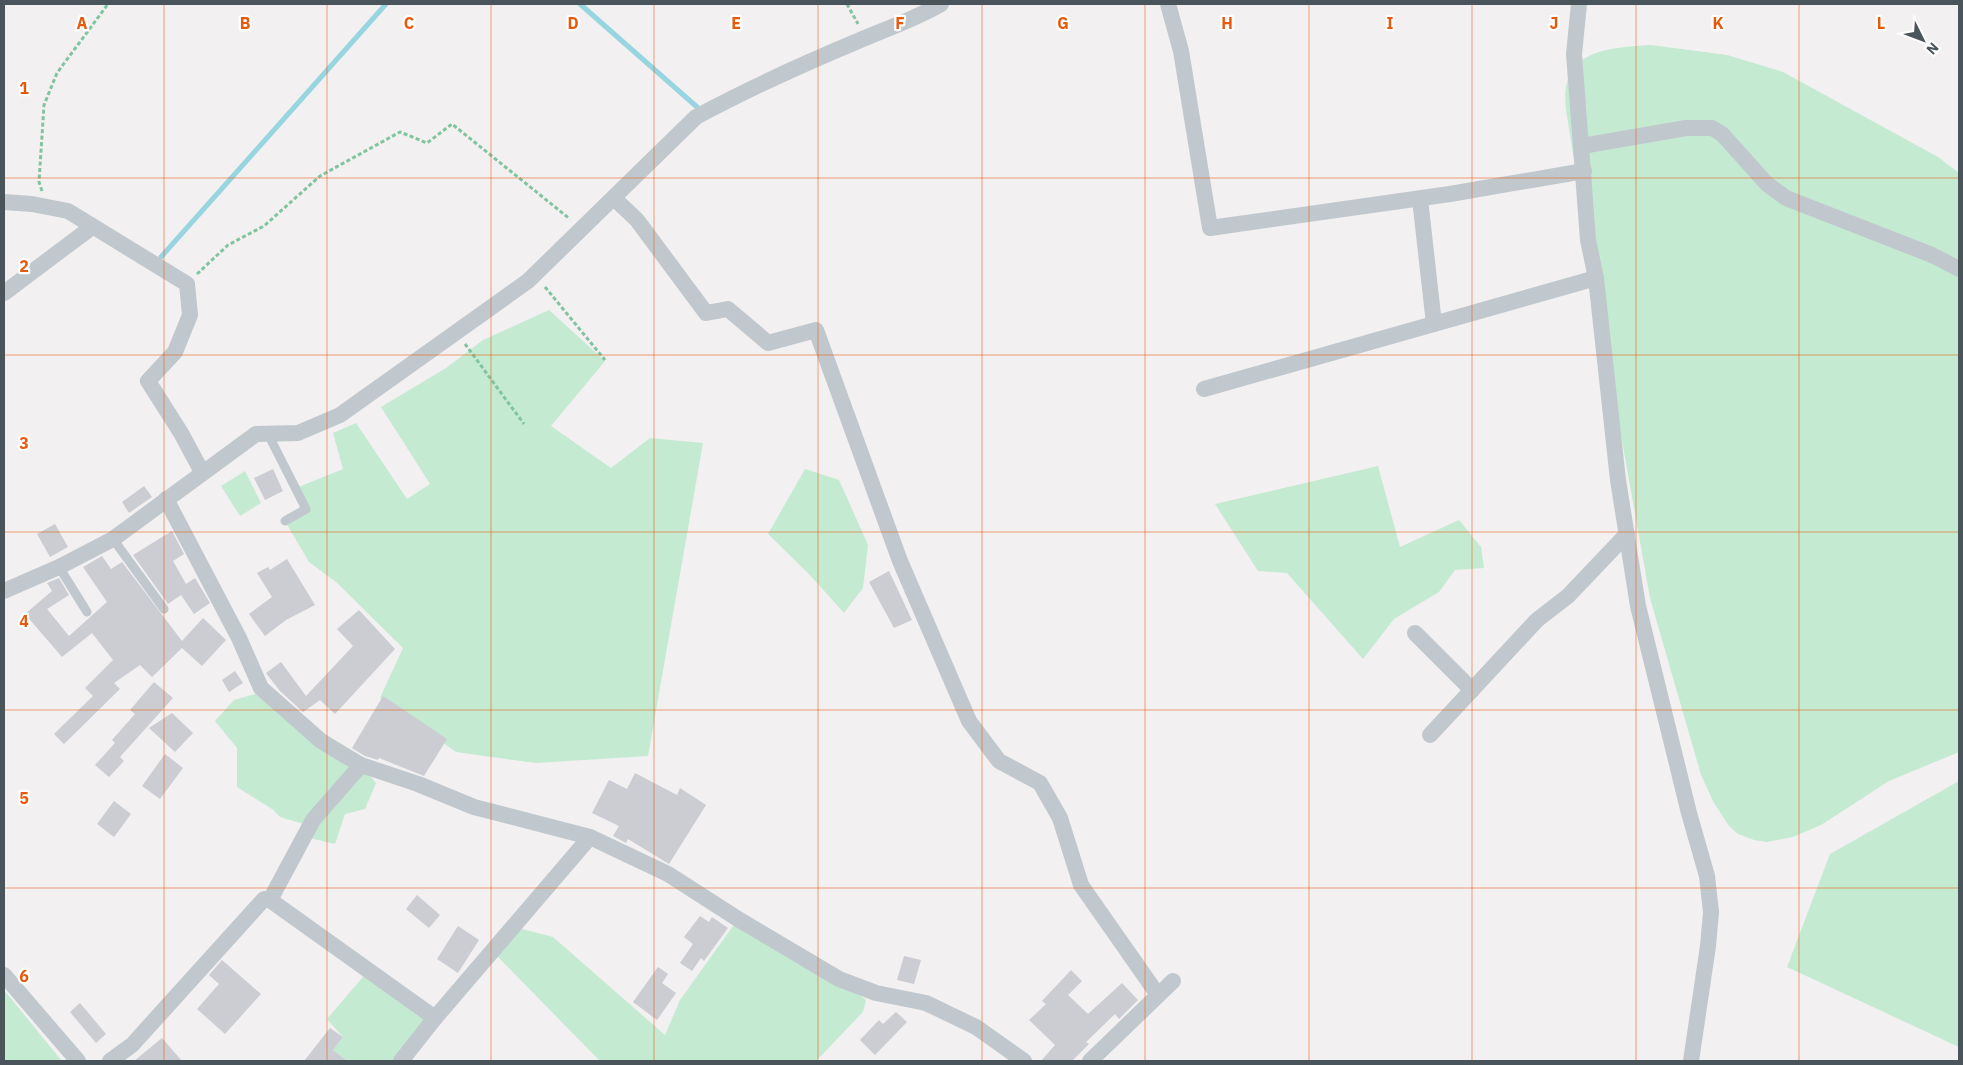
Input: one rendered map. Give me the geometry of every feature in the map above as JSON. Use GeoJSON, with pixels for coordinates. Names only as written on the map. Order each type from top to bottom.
{"type":"FeatureCollection","features":[{"type":"Feature","properties":{"kind":"street"},"geometry":{"type":"LineString","coordinates":[[4,591],[59,567],[113,539],[256,434],[298,433],[340,415],[457,333],[535,274],[696,117],[866,38],[924,14],[941,4]]}},
{"type":"Feature","properties":{"kind":"street"},"geometry":{"type":"LineString","coordinates":[[1168,4],[1181,51],[1210,228],[1420,199],[1584,171]]}},
{"type":"Feature","properties":{"kind":"street"},"geometry":{"type":"LineString","coordinates":[[1579,4],[1574,54],[1588,240],[1596,278],[1618,480],[1638,606],[1689,813],[1707,876],[1711,912],[1708,946],[1690,1061]]}},
{"type":"Feature","properties":{"kind":"street"},"geometry":{"type":"LineString","coordinates":[[1582,146],[1686,128],[1712,128],[1722,134],[1768,184],[1786,198],[1932,255],[1959,270]]}},
{"type":"Feature","properties":{"kind":"street"},"geometry":{"type":"LineString","coordinates":[[616,196],[618,202],[637,220],[706,314],[728,309],[768,343],[816,330],[900,562],[969,721],[999,760],[1040,783],[1060,818],[1081,885],[1158,996]]}},
{"type":"Feature","properties":{"kind":"street"},"geometry":{"type":"LineString","coordinates":[[1420,199],[1434,324]]}},
{"type":"Feature","properties":{"kind":"street"},"geometry":{"type":"LineString","coordinates":[[4,202],[46,206],[68,211],[186,284],[190,315],[175,352],[148,381],[181,433],[202,472]]}},
{"type":"Feature","properties":{"kind":"street"},"geometry":{"type":"LineString","coordinates":[[4,293],[92,227]]}},
{"type":"Feature","properties":{"kind":"street"},"geometry":{"type":"LineString","coordinates":[[1204,389],[1596,278]]}},
{"type":"Feature","properties":{"kind":"street"},"geometry":{"type":"LineString","coordinates":[[166,499],[239,638],[261,688],[321,741],[362,765],[418,784],[474,807],[590,837],[668,874],[738,919],[839,979],[876,993],[926,1003],[976,1027],[1024,1061]]}},
{"type":"Feature","properties":{"kind":"street"},"geometry":{"type":"LineString","coordinates":[[1430,735],[1537,620],[1568,596],[1627,534]]}},
{"type":"Feature","properties":{"kind":"street"},"geometry":{"type":"LineString","coordinates":[[1415,633],[1472,690]]}},
{"type":"Feature","properties":{"kind":"street"},"geometry":{"type":"LineString","coordinates":[[270,900],[313,820],[362,765]]}},
{"type":"Feature","properties":{"kind":"street"},"geometry":{"type":"LineString","coordinates":[[401,1061],[435,1018],[590,837]]}},
{"type":"Feature","properties":{"kind":"street"},"geometry":{"type":"LineString","coordinates":[[110,1061],[132,1045],[264,899],[270,900],[435,1018]]}},
{"type":"Feature","properties":{"kind":"street"},"geometry":{"type":"LineString","coordinates":[[4,975],[78,1061]]}},
{"type":"Feature","properties":{"kind":"street"},"geometry":{"type":"LineString","coordinates":[[1090,1061],[1173,981]]}},
{"type":"Feature","properties":{"kind":"lane"},"geometry":{"type":"LineString","coordinates":[[268,434],[306,509],[285,521]]}},
{"type":"Feature","properties":{"kind":"lane"},"geometry":{"type":"LineString","coordinates":[[113,539],[164,609]]}},
{"type":"Feature","properties":{"kind":"lane"},"geometry":{"type":"LineString","coordinates":[[59,567],[87,612]]}},
{"type":"Feature","properties":{"kind":"path"},"geometry":{"type":"LineString","coordinates":[[46,206],[39,182],[44,105],[57,73],[74,46],[108,4]]}},
{"type":"Feature","properties":{"kind":"path"},"geometry":{"type":"LineString","coordinates":[[847,4],[866,38]]}},
{"type":"Feature","properties":{"kind":"path"},"geometry":{"type":"LineString","coordinates":[[186,284],[228,245],[264,226],[320,176],[400,132],[427,143],[452,124],[582,229]]}},
{"type":"Feature","properties":{"kind":"path"},"geometry":{"type":"LineString","coordinates":[[535,274],[606,360]]}},
{"type":"Feature","properties":{"kind":"path"},"geometry":{"type":"LineString","coordinates":[[457,333],[524,424]]}},
{"type":"Feature","properties":{"kind":"green space"},"geometry":{"type":"Polygon","coordinates":[[[1651,45],[1727,55],[1783,72],[1938,157],[1959,173],[1959,752],[1889,781],[1821,825],[1793,837],[1767,842],[1754,840],[1738,834],[1729,826],[1714,803],[1701,775],[1650,598],[1593,278],[1566,110],[1566,90],[1570,75],[1578,64],[1589,56],[1602,51],[1651,45]]]}},
{"type":"Feature","properties":{"kind":"green space"},"geometry":{"type":"Polygon","coordinates":[[[549,310],[605,361],[551,426],[611,468],[650,438],[703,443],[648,756],[536,763],[456,752],[380,698],[403,648],[336,582],[309,562],[285,521],[306,509],[296,488],[343,469],[333,433],[356,423],[407,499],[430,484],[381,407],[446,368],[483,340],[549,310]]]}},
{"type":"Feature","properties":{"kind":"green space"},"geometry":{"type":"Polygon","coordinates":[[[1378,466],[1400,547],[1459,520],[1481,547],[1484,568],[1455,570],[1439,592],[1394,619],[1363,659],[1287,573],[1258,571],[1215,504],[1378,466]]]}},
{"type":"Feature","properties":{"kind":"green space"},"geometry":{"type":"Polygon","coordinates":[[[805,469],[839,480],[868,545],[863,588],[844,613],[809,574],[768,534],[805,469]]]}},
{"type":"Feature","properties":{"kind":"green space"},"geometry":{"type":"Polygon","coordinates":[[[245,471],[261,503],[240,516],[221,486],[245,471]]]}},
{"type":"Feature","properties":{"kind":"green space"},"geometry":{"type":"Polygon","coordinates":[[[266,691],[361,765],[376,783],[365,809],[345,814],[335,844],[310,838],[310,826],[280,817],[272,809],[237,787],[237,748],[215,721],[234,700],[266,691]]]}},
{"type":"Feature","properties":{"kind":"green space"},"geometry":{"type":"Polygon","coordinates":[[[1959,781],[1959,1047],[1787,967],[1830,854],[1959,781]]]}},
{"type":"Feature","properties":{"kind":"green space"},"geometry":{"type":"Polygon","coordinates":[[[738,919],[839,979],[866,1000],[863,1012],[816,1061],[600,1061],[493,952],[514,927],[553,937],[665,1035],[680,1000],[738,919]]]}},
{"type":"Feature","properties":{"kind":"green space"},"geometry":{"type":"Polygon","coordinates":[[[368,971],[430,1014],[398,1061],[346,1061],[333,1050],[343,1037],[327,1019],[368,971]]]}},
{"type":"Feature","properties":{"kind":"green space"},"geometry":{"type":"Polygon","coordinates":[[[4,990],[61,1060],[4,1061],[4,990]]]}},
{"type":"Feature","properties":{"kind":"building"},"geometry":{"type":"Polygon","coordinates":[[[273,469],[283,491],[265,500],[254,478],[273,469]]]}},
{"type":"Feature","properties":{"kind":"building"},"geometry":{"type":"Polygon","coordinates":[[[144,486],[152,497],[129,513],[122,502],[144,486]]]}},
{"type":"Feature","properties":{"kind":"building"},"geometry":{"type":"Polygon","coordinates":[[[55,524],[68,547],[50,557],[37,534],[55,524]]]}},
{"type":"Feature","properties":{"kind":"building"},"geometry":{"type":"Polygon","coordinates":[[[172,531],[184,554],[173,561],[186,584],[195,578],[210,603],[194,614],[181,595],[168,604],[133,555],[172,531]]]}},
{"type":"Feature","properties":{"kind":"building"},"geometry":{"type":"Polygon","coordinates":[[[102,556],[111,569],[122,562],[182,641],[203,618],[226,640],[202,666],[182,648],[152,677],[140,665],[114,683],[120,689],[64,744],[54,734],[93,696],[85,688],[113,660],[92,633],[62,657],[25,614],[52,591],[47,583],[59,578],[69,595],[47,609],[69,636],[107,602],[83,567],[102,556]]]}},
{"type":"Feature","properties":{"kind":"building"},"geometry":{"type":"Polygon","coordinates":[[[287,559],[315,605],[286,620],[265,636],[249,614],[272,597],[257,573],[268,567],[270,570],[287,559]]]}},
{"type":"Feature","properties":{"kind":"building"},"geometry":{"type":"Polygon","coordinates":[[[889,571],[912,620],[894,628],[869,582],[889,571]]]}},
{"type":"Feature","properties":{"kind":"building"},"geometry":{"type":"Polygon","coordinates":[[[359,610],[395,649],[335,714],[320,700],[303,712],[280,691],[266,673],[281,662],[306,696],[353,646],[337,629],[359,610]]]}},
{"type":"Feature","properties":{"kind":"building"},"geometry":{"type":"Polygon","coordinates":[[[235,671],[243,683],[229,692],[222,680],[235,671]]]}},
{"type":"Feature","properties":{"kind":"building"},"geometry":{"type":"Polygon","coordinates":[[[154,682],[173,698],[120,757],[124,761],[109,777],[95,765],[115,743],[112,740],[135,714],[130,710],[154,682]]]}},
{"type":"Feature","properties":{"kind":"building"},"geometry":{"type":"Polygon","coordinates":[[[383,696],[447,739],[424,776],[379,758],[378,760],[365,756],[352,748],[383,696]]]}},
{"type":"Feature","properties":{"kind":"building"},"geometry":{"type":"Polygon","coordinates":[[[172,713],[193,733],[175,752],[149,728],[172,713]]]}},
{"type":"Feature","properties":{"kind":"building"},"geometry":{"type":"Polygon","coordinates":[[[165,754],[183,768],[160,799],[142,786],[165,754]]]}},
{"type":"Feature","properties":{"kind":"building"},"geometry":{"type":"Polygon","coordinates":[[[635,773],[677,795],[680,788],[706,805],[669,864],[628,839],[626,843],[613,836],[619,826],[592,813],[609,780],[627,789],[635,773]]]}},
{"type":"Feature","properties":{"kind":"building"},"geometry":{"type":"Polygon","coordinates":[[[114,801],[131,814],[114,837],[97,824],[114,801]]]}},
{"type":"Feature","properties":{"kind":"building"},"geometry":{"type":"Polygon","coordinates":[[[417,895],[440,915],[429,928],[406,909],[417,895]]]}},
{"type":"Feature","properties":{"kind":"building"},"geometry":{"type":"Polygon","coordinates":[[[700,916],[709,922],[712,917],[728,928],[704,961],[701,958],[692,971],[680,963],[693,944],[684,937],[700,916]]]}},
{"type":"Feature","properties":{"kind":"building"},"geometry":{"type":"Polygon","coordinates":[[[458,926],[479,940],[458,973],[437,959],[458,926]]]}},
{"type":"Feature","properties":{"kind":"building"},"geometry":{"type":"Polygon","coordinates":[[[904,956],[921,960],[914,984],[897,980],[904,956]]]}},
{"type":"Feature","properties":{"kind":"building"},"geometry":{"type":"Polygon","coordinates":[[[222,960],[261,994],[225,1034],[197,1009],[219,984],[209,975],[222,960]]]}},
{"type":"Feature","properties":{"kind":"building"},"geometry":{"type":"Polygon","coordinates":[[[658,967],[668,974],[662,983],[676,993],[657,1020],[633,1002],[658,967]]]}},
{"type":"Feature","properties":{"kind":"building"},"geometry":{"type":"Polygon","coordinates":[[[1071,970],[1082,981],[1068,995],[1088,1014],[1122,983],[1138,1000],[1119,1019],[1115,1014],[1086,1042],[1089,1044],[1072,1061],[1041,1061],[1055,1045],[1029,1020],[1046,1004],[1042,1001],[1071,970]]]}},
{"type":"Feature","properties":{"kind":"building"},"geometry":{"type":"Polygon","coordinates":[[[80,1003],[106,1034],[96,1043],[70,1012],[80,1003]]]}},
{"type":"Feature","properties":{"kind":"building"},"geometry":{"type":"Polygon","coordinates":[[[896,1012],[907,1022],[875,1055],[860,1040],[879,1020],[883,1024],[896,1012]]]}},
{"type":"Feature","properties":{"kind":"building"},"geometry":{"type":"Polygon","coordinates":[[[330,1028],[343,1037],[333,1050],[347,1061],[304,1061],[330,1028]]]}},
{"type":"Feature","properties":{"kind":"building"},"geometry":{"type":"Polygon","coordinates":[[[162,1038],[182,1061],[134,1061],[162,1038]]]}},
{"type":"Feature","properties":{"kind":"waterway"},"geometry":{"type":"LineString","coordinates":[[161,257],[386,4]]}},
{"type":"Feature","properties":{"kind":"waterway"},"geometry":{"type":"LineString","coordinates":[[580,4],[697,107]]}}]}
